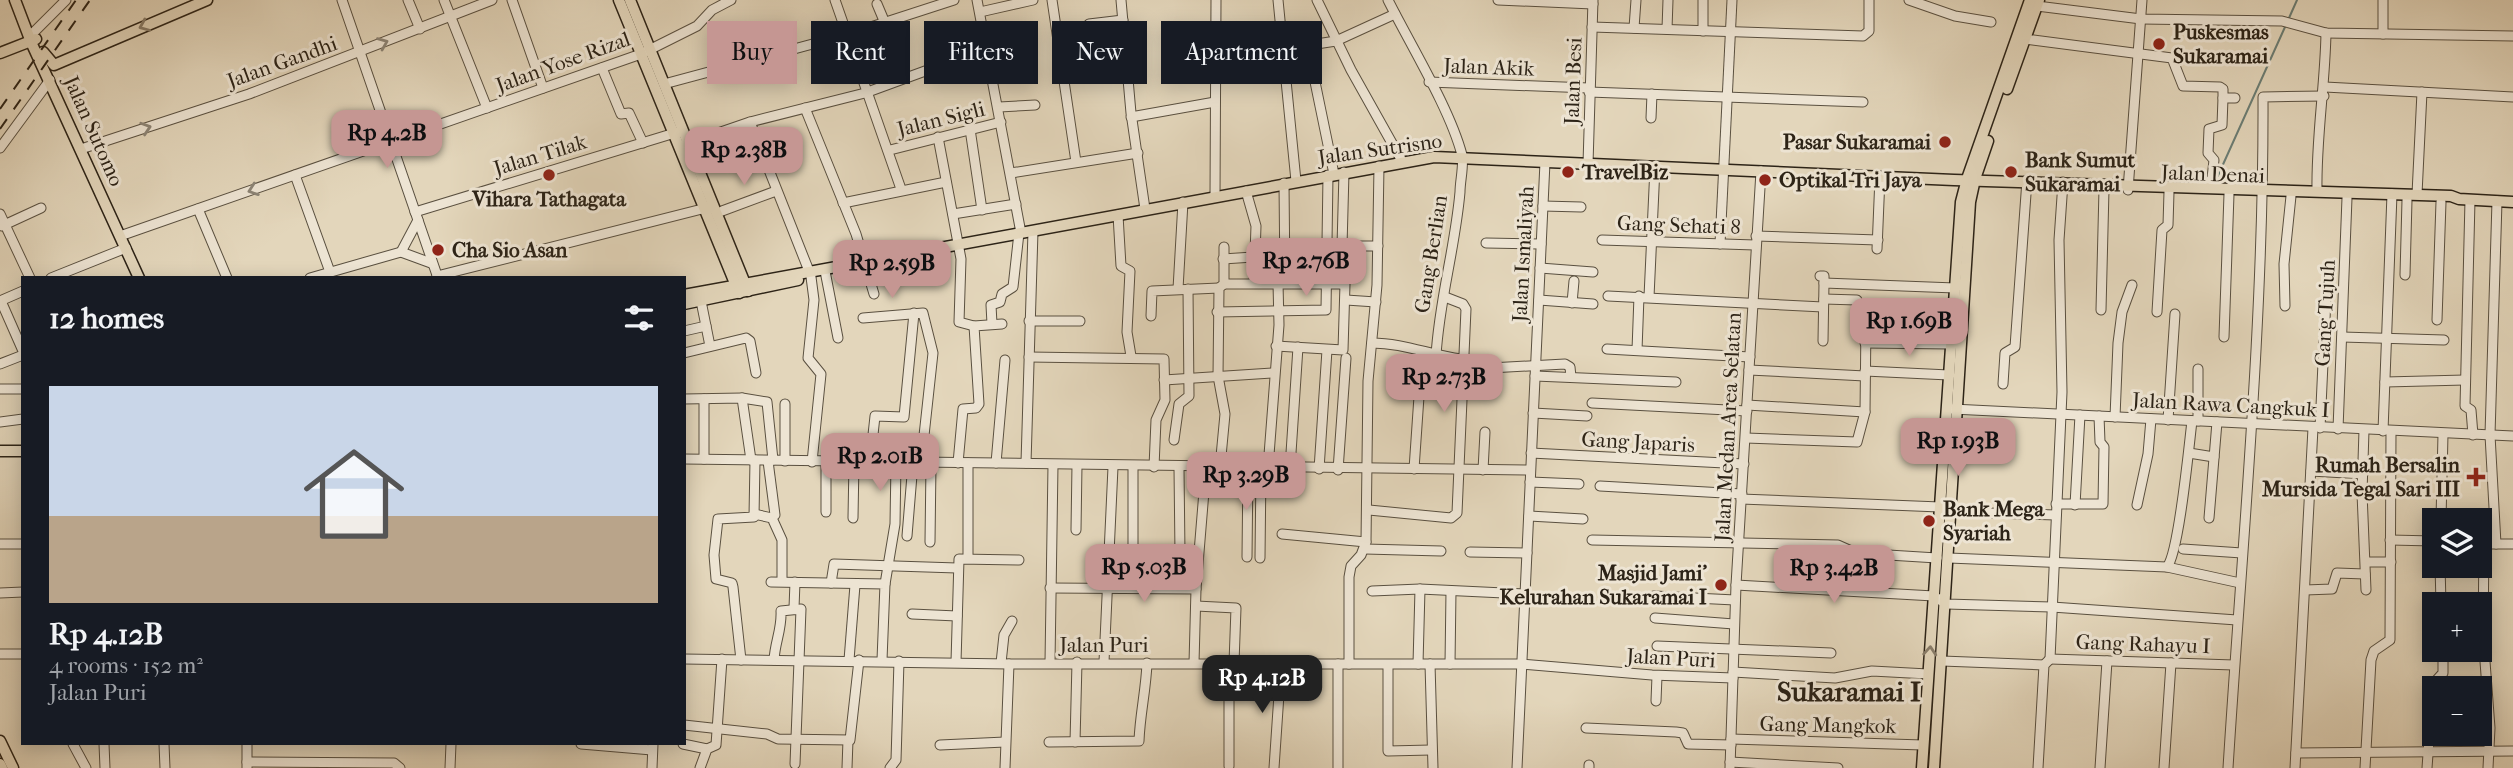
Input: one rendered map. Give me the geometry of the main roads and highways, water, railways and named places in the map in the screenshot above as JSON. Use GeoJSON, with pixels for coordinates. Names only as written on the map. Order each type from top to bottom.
{"type":"FeatureCollection","features":[{"type":"Feature","properties":{"kind":"main road","name":"Jalan Sutomo"},"geometry":{"type":"LineString","coordinates":[[15,0],[24,10],[50,80],[138,276]]}},
{"type":"Feature","properties":{"kind":"main road","name":"Jalan Sutomo"},"geometry":{"type":"LineString","coordinates":[[33,38],[52,65],[207,0]]}},
{"type":"Feature","properties":{"kind":"main road"},"geometry":{"type":"LineString","coordinates":[[619,0],[630,9],[645,51],[713,209],[742,288]]}},
{"type":"Feature","properties":{"kind":"main road"},"geometry":{"type":"LineString","coordinates":[[1934,768],[1946,604],[1940,507],[1952,409],[1967,181],[2025,39],[2035,2]]}},
{"type":"Feature","properties":{"kind":"main road"},"geometry":{"type":"LineString","coordinates":[[1922,768],[1934,596],[1952,512],[1952,409],[1949,374],[1967,181],[2035,2]]}},
{"type":"Feature","properties":{"kind":"main road"},"geometry":{"type":"LineString","coordinates":[[0,53],[33,38]]}},
{"type":"Feature","properties":{"kind":"main road"},"geometry":{"type":"LineString","coordinates":[[645,51],[663,84],[679,132]]}},
{"type":"Feature","properties":{"kind":"main road","name":"Jalan Sutrisno"},"geometry":{"type":"LineString","coordinates":[[686,295],[742,288],[1402,161],[1462,158],[1967,181]]}},
{"type":"Feature","properties":{"kind":"main road","name":"Jalan Denai"},"geometry":{"type":"LineString","coordinates":[[1967,181],[2263,192],[2347,198],[2451,196],[2513,202]]}},
{"type":"Feature","properties":{"kind":"main road","name":"Jalan Denai"},"geometry":{"type":"LineString","coordinates":[[2063,185],[2104,189],[2128,187],[2169,192],[2206,190],[2229,194],[2317,191],[2392,197]]}},
{"type":"Feature","properties":{"kind":"main road","name":"Jalan Denai"},"geometry":{"type":"LineString","coordinates":[[2412,197],[2441,202],[2464,199]]}},
{"type":"Feature","properties":{"kind":"main road","name":"Jalan Sutrisno"},"geometry":{"type":"LineString","coordinates":[[686,304],[742,288]]}},
{"type":"Feature","properties":{"kind":"main road"},"geometry":{"type":"LineString","coordinates":[[0,451],[21,451]]}},
{"type":"Feature","properties":{"kind":"main road"},"geometry":{"type":"LineString","coordinates":[[0,741],[13,768]]}},
{"type":"Feature","properties":{"kind":"waterway"},"geometry":{"type":"LineString","coordinates":[[2289,18],[2297,0]]}},
{"type":"Feature","properties":{"kind":"waterway"},"geometry":{"type":"LineString","coordinates":[[2216,180],[2285,27]]}},
{"type":"Feature","properties":{"kind":"railway"},"geometry":{"type":"LineString","coordinates":[[0,109],[76,0]]}},
{"type":"Feature","properties":{"kind":"railway"},"geometry":{"type":"LineString","coordinates":[[0,129],[90,0]]}},
{"type":"Feature","properties":{"kind":"place","name":"Puskesmas Sukaramai"},"geometry":{"type":"Point","coordinates":[2159,44]}},
{"type":"Feature","properties":{"kind":"place","name":"Pasar Sukaramai"},"geometry":{"type":"Point","coordinates":[1945,142]}},
{"type":"Feature","properties":{"kind":"place","name":"TravelBiz"},"geometry":{"type":"Point","coordinates":[1568,172]}},
{"type":"Feature","properties":{"kind":"place","name":"Bank Sumut Sukaramai"},"geometry":{"type":"Point","coordinates":[2011,172]}},
{"type":"Feature","properties":{"kind":"place","name":"Vihara Tathagata"},"geometry":{"type":"Point","coordinates":[549,175]}},
{"type":"Feature","properties":{"kind":"place","name":"Optikal Tri Jaya"},"geometry":{"type":"Point","coordinates":[1765,180]}},
{"type":"Feature","properties":{"kind":"place","name":"Cha Sio Asan"},"geometry":{"type":"Point","coordinates":[438,250]}},
{"type":"Feature","properties":{"kind":"place","name":"Rumah Bersalin Mursida Tegal Sari III"},"geometry":{"type":"Point","coordinates":[2476,477]}},
{"type":"Feature","properties":{"kind":"place","name":"Bank Mega Syariah"},"geometry":{"type":"Point","coordinates":[1929,521]}},
{"type":"Feature","properties":{"kind":"place","name":"Masjid Jami' Kelurahan Sukaramai I"},"geometry":{"type":"Point","coordinates":[1721,585]}},
{"type":"Feature","properties":{"kind":"district","name":"Sukaramai I"},"geometry":{"type":"Point","coordinates":[1849,691]}}]}
